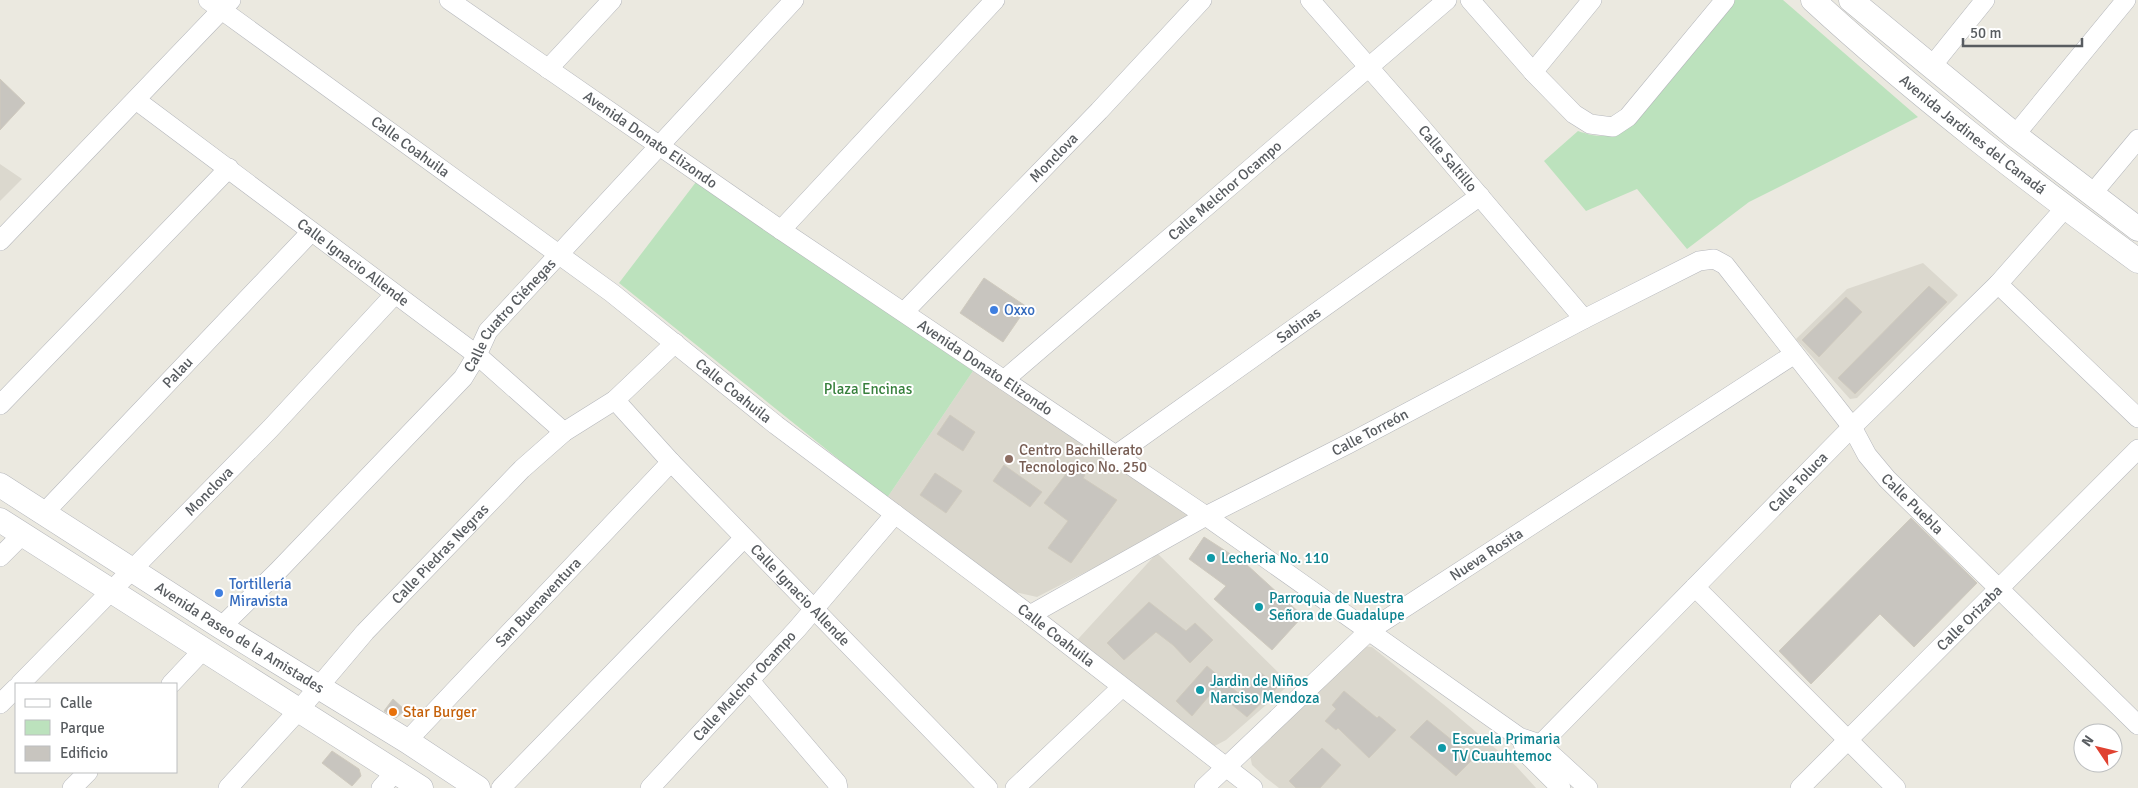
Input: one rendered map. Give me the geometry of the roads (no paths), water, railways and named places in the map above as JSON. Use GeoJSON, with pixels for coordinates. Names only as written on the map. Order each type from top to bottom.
{"type":"FeatureCollection","features":[{"type":"Feature","properties":{"kind":"street","name":"Avenida Donato Elizondo"},"geometry":{"type":"LineString","coordinates":[[449,0],[780,230],[1206,516],[1370,630],[1588,788]]}},
{"type":"Feature","properties":{"kind":"street"},"geometry":{"type":"LineString","coordinates":[[548,68],[612,0]]}},
{"type":"Feature","properties":{"kind":"street","name":"Calle Cuatro Ciénegas"},"geometry":{"type":"LineString","coordinates":[[221,627],[277,572],[463,378],[477,355],[488,331],[794,0]]}},
{"type":"Feature","properties":{"kind":"street"},"geometry":{"type":"LineString","coordinates":[[780,230],[995,0]]}},
{"type":"Feature","properties":{"kind":"street","name":"Monclova"},"geometry":{"type":"LineString","coordinates":[[904,312],[1099,111],[1202,0]]}},
{"type":"Feature","properties":{"kind":"street","name":"Calle Saltillo"},"geometry":{"type":"LineString","coordinates":[[1310,0],[1584,319]]}},
{"type":"Feature","properties":{"kind":"street","name":"Calle Melchor Ocampo"},"geometry":{"type":"LineString","coordinates":[[1004,380],[1447,0]]}},
{"type":"Feature","properties":{"kind":"street"},"geometry":{"type":"LineString","coordinates":[[1470,0],[1533,72],[1574,114],[1590,124],[1613,127],[1628,117],[1725,0]]}},
{"type":"Feature","properties":{"kind":"street"},"geometry":{"type":"LineString","coordinates":[[1533,72],[1592,0]]}},
{"type":"Feature","properties":{"kind":"street","name":"Avenida Jardines del Canadá"},"geometry":{"type":"LineString","coordinates":[[1813,0],[1915,90],[2065,208],[2138,261]]}},
{"type":"Feature","properties":{"kind":"street"},"geometry":{"type":"LineString","coordinates":[[1931,67],[1985,0]]}},
{"type":"Feature","properties":{"kind":"street"},"geometry":{"type":"LineString","coordinates":[[2016,135],[2126,0]]}},
{"type":"Feature","properties":{"kind":"street"},"geometry":{"type":"LineString","coordinates":[[1838,24],[1854,1]]}},
{"type":"Feature","properties":{"kind":"street","name":"Avenida Jardines del Canadá"},"geometry":{"type":"LineString","coordinates":[[1854,1],[1931,67],[2138,229]]}},
{"type":"Feature","properties":{"kind":"street"},"geometry":{"type":"LineString","coordinates":[[0,241],[136,100],[220,3]]}},
{"type":"Feature","properties":{"kind":"street","name":"Calle Coahuila"},"geometry":{"type":"LineString","coordinates":[[220,3],[558,254],[675,343],[776,425],[1030,615],[1253,788]]}},
{"type":"Feature","properties":{"kind":"street","name":"Calle Ignacio Allende"},"geometry":{"type":"LineString","coordinates":[[136,100],[477,355],[564,432]]}},
{"type":"Feature","properties":{"kind":"street"},"geometry":{"type":"LineString","coordinates":[[2092,194],[2138,139]]}},
{"type":"Feature","properties":{"kind":"street"},"geometry":{"type":"LineString","coordinates":[[0,405],[229,168]]}},
{"type":"Feature","properties":{"kind":"street","name":"Sabinas"},"geometry":{"type":"LineString","coordinates":[[1116,455],[1480,196]]}},
{"type":"Feature","properties":{"kind":"street","name":"Calle Toluca"},"geometry":{"type":"LineString","coordinates":[[1535,750],[1852,427],[1998,284],[2065,208]]}},
{"type":"Feature","properties":{"kind":"street","name":"Palau"},"geometry":{"type":"LineString","coordinates":[[44,513],[311,232]]}},
{"type":"Feature","properties":{"kind":"street","name":"Calle Torreón"},"geometry":{"type":"LineString","coordinates":[[1030,615],[1206,516],[1348,444],[1584,319],[1699,261],[1714,259]]}},
{"type":"Feature","properties":{"kind":"street","name":"Calle Puebla"},"geometry":{"type":"LineString","coordinates":[[1714,259],[1725,265],[1852,427],[1867,455],[1887,479],[2138,724]]}},
{"type":"Feature","properties":{"kind":"street"},"geometry":{"type":"LineString","coordinates":[[1998,284],[2138,418]]}},
{"type":"Feature","properties":{"kind":"street","name":"Monclova"},"geometry":{"type":"LineString","coordinates":[[21,683],[134,570],[270,429],[395,294]]}},
{"type":"Feature","properties":{"kind":"street","name":"Calle Piedras Negras"},"geometry":{"type":"LineString","coordinates":[[228,788],[300,710],[365,632],[522,469],[564,432],[615,400],[675,343]]}},
{"type":"Feature","properties":{"kind":"street","name":"Nueva Rosita"},"geometry":{"type":"LineString","coordinates":[[1204,788],[1370,630],[1602,481],[1793,354]]}},
{"type":"Feature","properties":{"kind":"street","name":"Calle Ignacio Allende"},"geometry":{"type":"LineString","coordinates":[[615,400],[744,538],[988,788]]}},
{"type":"Feature","properties":{"kind":"street","name":"Calle Orizaba"},"geometry":{"type":"LineString","coordinates":[[1800,788],[2138,449]]}},
{"type":"Feature","properties":{"kind":"street","name":"San Buenaventura"},"geometry":{"type":"LineString","coordinates":[[407,741],[671,462]]}},
{"type":"Feature","properties":{"kind":"street","name":"Avenida Paseo de la Amistades"},"geometry":{"type":"LineString","coordinates":[[0,485],[221,627],[407,741],[478,788]]}},
{"type":"Feature","properties":{"kind":"street","name":"Calle Melchor Ocampo"},"geometry":{"type":"LineString","coordinates":[[662,784],[895,514]]}},
{"type":"Feature","properties":{"kind":"street","name":"Avenida Paseo de la Amistades"},"geometry":{"type":"LineString","coordinates":[[0,520],[300,710],[388,780],[422,788]]}},
{"type":"Feature","properties":{"kind":"street"},"geometry":{"type":"LineString","coordinates":[[0,557],[23,534]]}},
{"type":"Feature","properties":{"kind":"street"},"geometry":{"type":"LineString","coordinates":[[501,788],[744,538]]}},
{"type":"Feature","properties":{"kind":"street"},"geometry":{"type":"LineString","coordinates":[[1696,587],[1896,788]]}},
{"type":"Feature","properties":{"kind":"street"},"geometry":{"type":"LineString","coordinates":[[172,683],[204,649]]}},
{"type":"Feature","properties":{"kind":"street"},"geometry":{"type":"LineString","coordinates":[[750,681],[837,783],[838,788]]}},
{"type":"Feature","properties":{"kind":"street"},"geometry":{"type":"LineString","coordinates":[[1015,788],[1122,686]]}},
{"type":"Feature","properties":{"kind":"street"},"geometry":{"type":"LineString","coordinates":[[0,704],[15,689]]}},
{"type":"Feature","properties":{"kind":"street","name":"Avenida Donato Elizondo"},"geometry":{"type":"LineString","coordinates":[[1535,750],[1561,788]]}},
{"type":"Feature","properties":{"kind":"street"},"geometry":{"type":"LineString","coordinates":[[72,788],[87,773]]}},
{"type":"Feature","properties":{"kind":"place","name":"Oxxo"},"geometry":{"type":"Point","coordinates":[994,310]}},
{"type":"Feature","properties":{"kind":"place","name":"Centro Bachillerato Tecnologico No. 250"},"geometry":{"type":"Point","coordinates":[1009,459]}},
{"type":"Feature","properties":{"kind":"place","name":"Lecheria No. 110"},"geometry":{"type":"Point","coordinates":[1211,558]}},
{"type":"Feature","properties":{"kind":"place","name":"Tortillería Miravista"},"geometry":{"type":"Point","coordinates":[219,593]}},
{"type":"Feature","properties":{"kind":"place","name":"Parroquia de Nuestra Señora de Guadalupe"},"geometry":{"type":"Point","coordinates":[1259,607]}},
{"type":"Feature","properties":{"kind":"place","name":"Jardin de Niños Narciso Mendoza"},"geometry":{"type":"Point","coordinates":[1200,690]}},
{"type":"Feature","properties":{"kind":"place","name":"Star Burger"},"geometry":{"type":"Point","coordinates":[393,712]}},
{"type":"Feature","properties":{"kind":"place","name":"Escuela Primaria TV Cuauhtemoc"},"geometry":{"type":"Point","coordinates":[1442,748]}},
{"type":"Feature","properties":{"kind":"park label","name":"Plaza Encinas"},"geometry":{"type":"Point","coordinates":[868,389]}}]}
